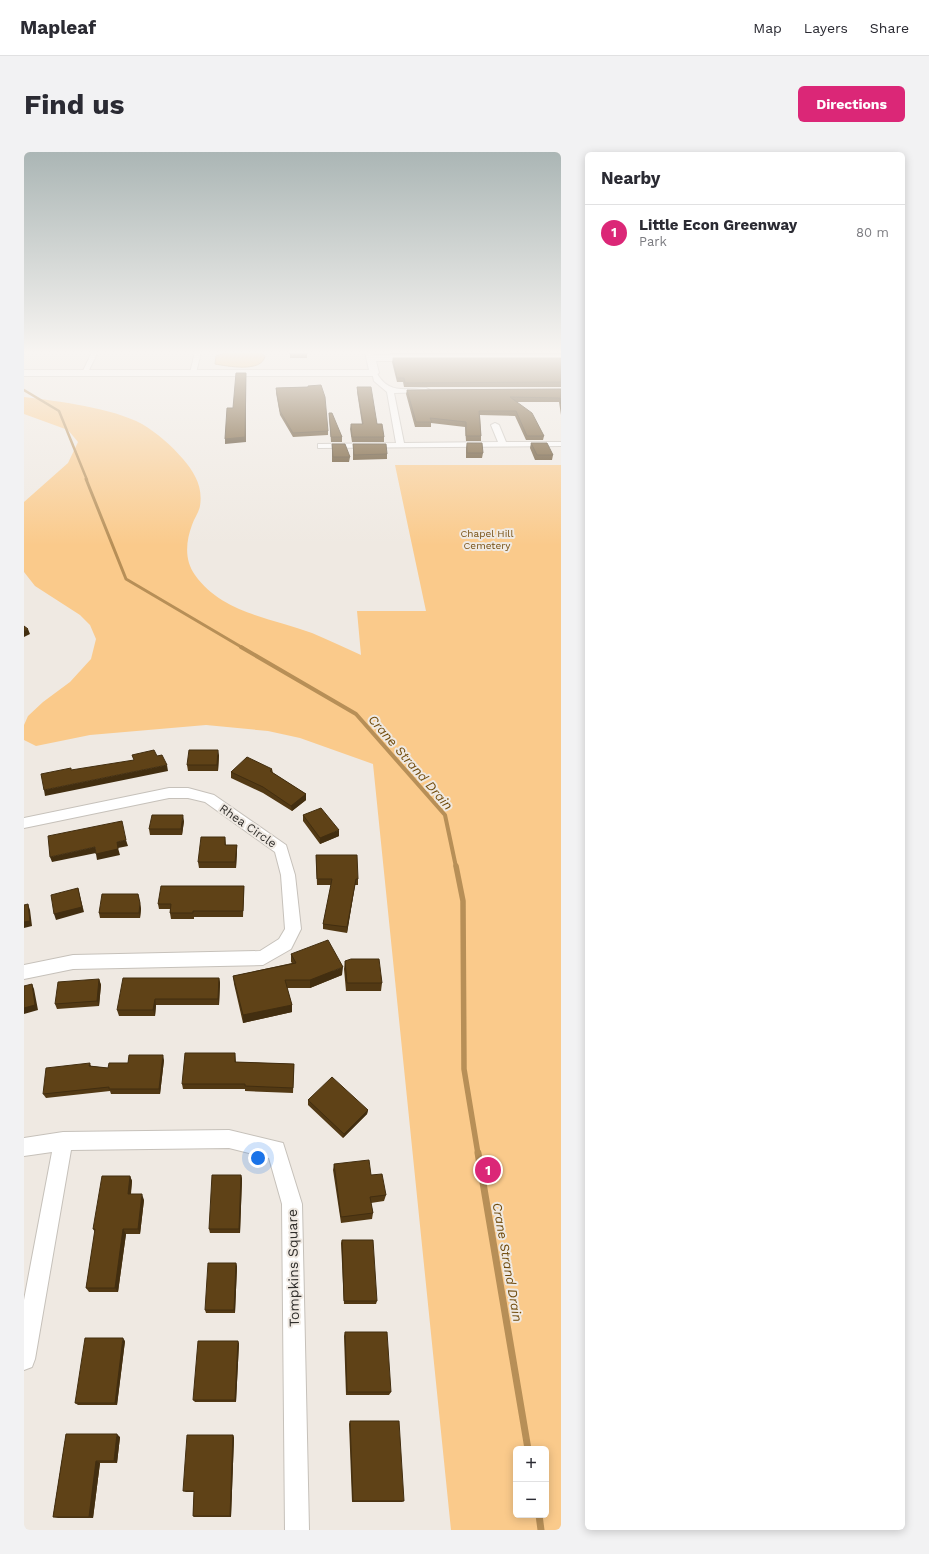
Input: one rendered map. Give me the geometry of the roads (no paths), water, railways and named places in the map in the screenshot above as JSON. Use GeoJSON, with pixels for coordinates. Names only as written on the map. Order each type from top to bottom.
{"type":"FeatureCollection","features":[{"type":"Feature","properties":{"kind":"street"},"geometry":{"type":"LineString","coordinates":[[395,416],[400,444]]}},
{"type":"Feature","properties":{"kind":"street"},"geometry":{"type":"LineString","coordinates":[[495,425],[503,444]]}},
{"type":"Feature","properties":{"kind":"street"},"geometry":{"type":"LineString","coordinates":[[320,446],[400,444],[561,444]]}},
{"type":"Feature","properties":{"kind":"street","name":"Rhea Circle"},"geometry":{"type":"LineString","coordinates":[[24,823],[169,793],[188,793],[209,798],[281,849],[288,875],[293,929],[285,944],[263,958],[73,962],[24,972]]}},
{"type":"Feature","properties":{"kind":"street","name":"Tompkins Square"},"geometry":{"type":"LineString","coordinates":[[24,1147],[63,1141],[229,1139],[276,1150],[292,1204],[297,1530]]}},
{"type":"Feature","properties":{"kind":"street"},"geometry":{"type":"LineString","coordinates":[[24,1359],[63,1141]]}},
{"type":"Feature","properties":{"kind":"waterway","name":"Crane Strand Drain"},"geometry":{"type":"LineString","coordinates":[[61,416],[87,480]]}},
{"type":"Feature","properties":{"kind":"waterway","name":"Crane Strand Drain"},"geometry":{"type":"LineString","coordinates":[[86,479],[126,579],[243,648]]}},
{"type":"Feature","properties":{"kind":"waterway","name":"Crane Strand Drain"},"geometry":{"type":"LineString","coordinates":[[241,647],[356,714],[445,815],[456,867]]}},
{"type":"Feature","properties":{"kind":"waterway","name":"Crane Strand Drain"},"geometry":{"type":"LineString","coordinates":[[456,866],[463,901],[464,1069],[478,1154]]}},
{"type":"Feature","properties":{"kind":"waterway","name":"Crane Strand Drain"},"geometry":{"type":"LineString","coordinates":[[478,1153],[527,1446]]}},
{"type":"Feature","properties":{"kind":"waterway","name":"Crane Strand Drain"},"geometry":{"type":"LineString","coordinates":[[539,1518],[541,1530]]}},
{"type":"Feature","properties":{"kind":"place","name":"Little Econ Greenway"},"geometry":{"type":"Point","coordinates":[488,1170]}},
{"type":"Feature","properties":{"kind":"park label","name":"Chapel Hill Cemetery"},"geometry":{"type":"Point","coordinates":[487,538]}}]}
